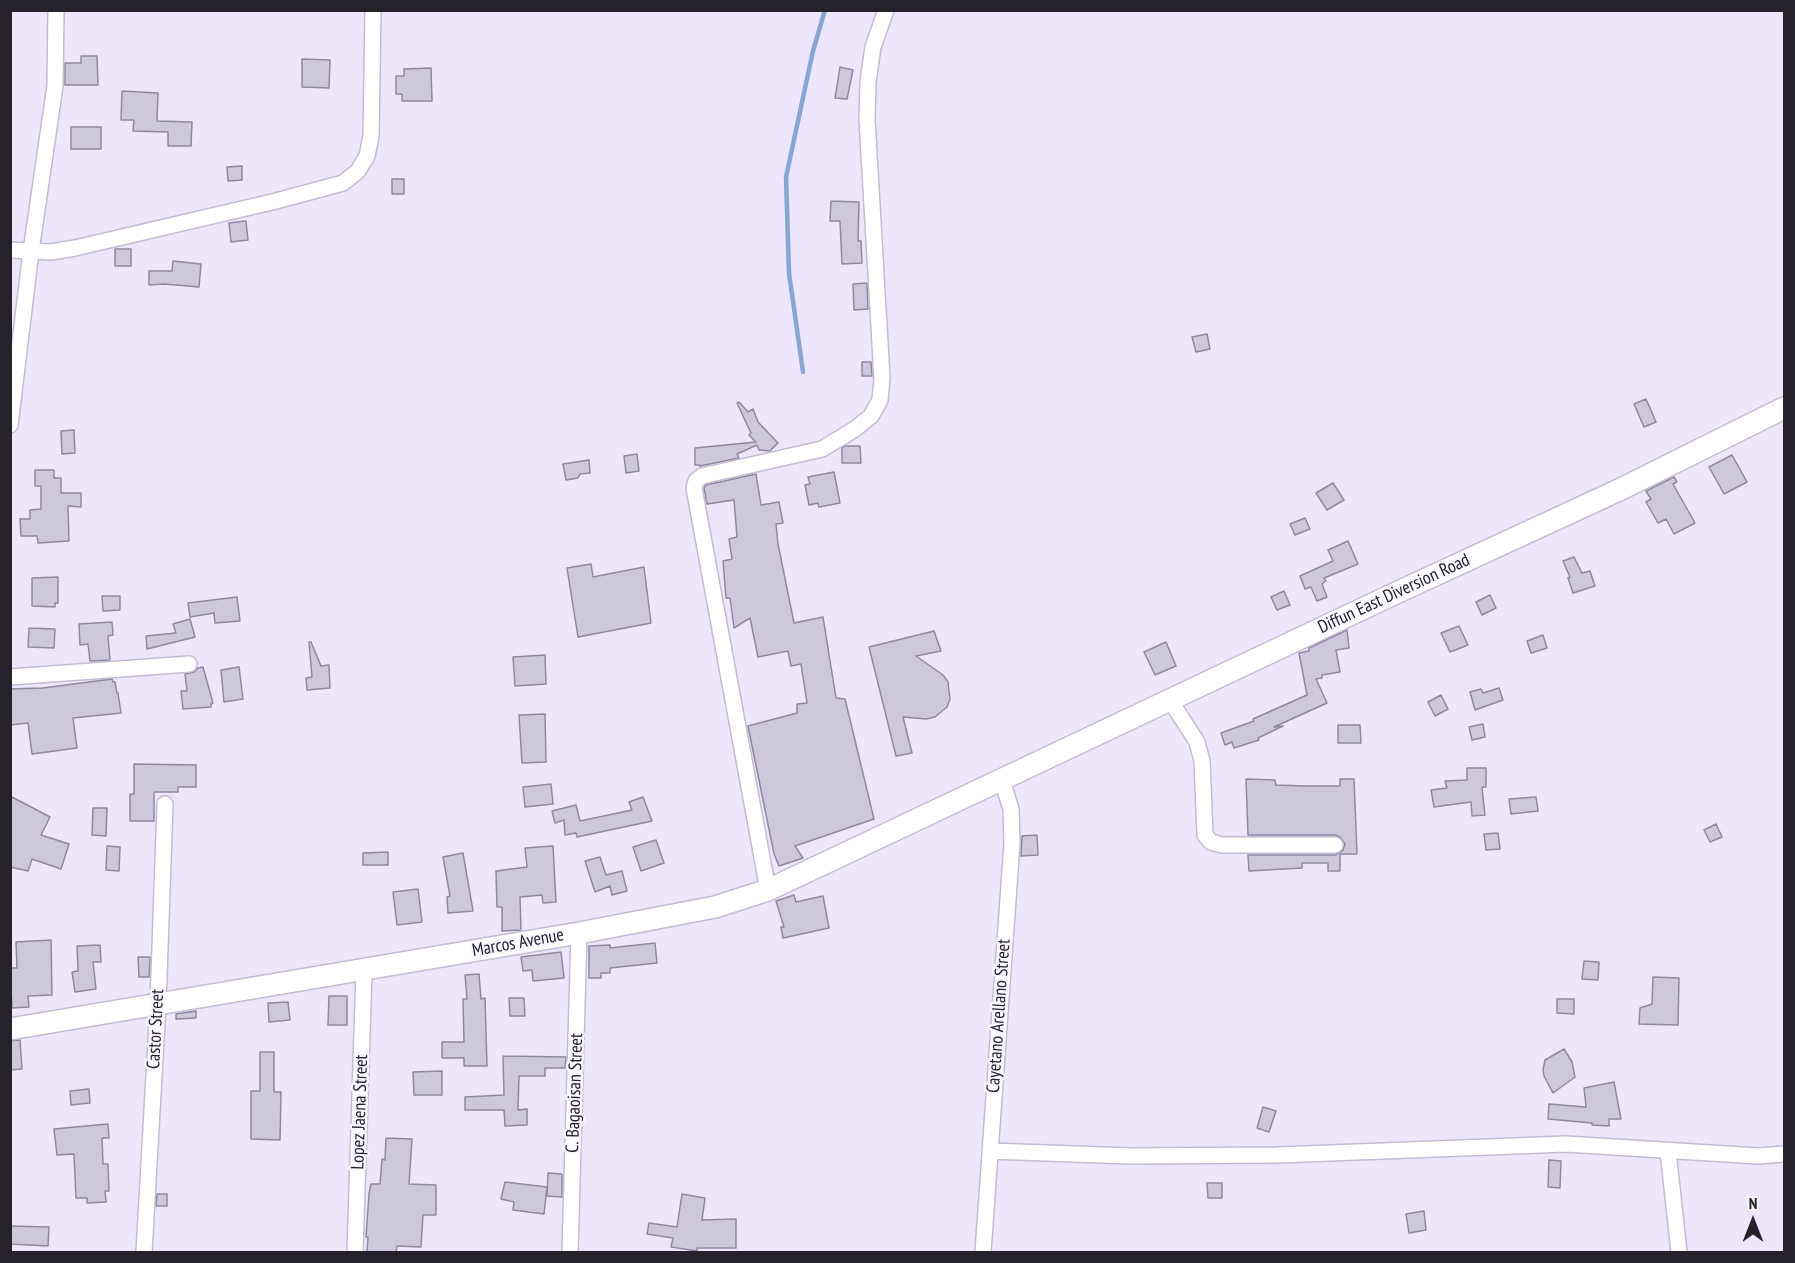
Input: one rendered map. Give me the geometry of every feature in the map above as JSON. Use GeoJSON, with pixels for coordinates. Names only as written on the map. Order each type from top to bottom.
{"type":"FeatureCollection","features":[{"type":"Feature","properties":{"kind":"main road","name":"Diffun East Diversion Road"},"geometry":{"type":"LineString","coordinates":[[1002,780],[1619,490],[1785,408]]}},
{"type":"Feature","properties":{"kind":"main road","name":"Marcos Avenue"},"geometry":{"type":"LineString","coordinates":[[10,1029],[579,933],[715,907],[768,890],[1002,780]]}},
{"type":"Feature","properties":{"kind":"street"},"geometry":{"type":"LineString","coordinates":[[10,425],[31,251],[55,87],[56,10]]}},
{"type":"Feature","properties":{"kind":"street"},"geometry":{"type":"LineString","coordinates":[[10,250],[51,252],[75,248],[260,205],[343,183],[358,171],[367,156],[370,136],[373,10]]}},
{"type":"Feature","properties":{"kind":"street"},"geometry":{"type":"LineString","coordinates":[[768,890],[694,488],[696,481],[702,476],[822,449],[855,429],[871,416],[880,399],[882,378],[867,119],[868,82],[873,47],[886,10]]}},
{"type":"Feature","properties":{"kind":"street"},"geometry":{"type":"LineString","coordinates":[[10,677],[189,664]]}},
{"type":"Feature","properties":{"kind":"street"},"geometry":{"type":"LineString","coordinates":[[1170,700],[1197,742],[1202,761],[1205,835],[1211,842],[1222,845],[1335,845]]}},
{"type":"Feature","properties":{"kind":"street","name":"Cayetano Arellano Street"},"geometry":{"type":"LineString","coordinates":[[983,1252],[1012,843],[1011,809],[1002,780]]}},
{"type":"Feature","properties":{"kind":"street","name":"Castor Street"},"geometry":{"type":"LineString","coordinates":[[144,1252],[158,1005],[165,804]]}},
{"type":"Feature","properties":{"kind":"street","name":"C. Bagaoisan Street"},"geometry":{"type":"LineString","coordinates":[[570,1252],[579,933]]}},
{"type":"Feature","properties":{"kind":"street","name":"Lopez Jaena Street"},"geometry":{"type":"LineString","coordinates":[[356,1252],[364,970]]}},
{"type":"Feature","properties":{"kind":"street"},"geometry":{"type":"LineString","coordinates":[[990,1151],[1131,1156],[1267,1155],[1566,1144],[1758,1156],[1785,1154]]}},
{"type":"Feature","properties":{"kind":"street"},"geometry":{"type":"LineString","coordinates":[[1668,1151],[1679,1252]]}},
{"type":"Feature","properties":{"kind":"building"},"geometry":{"type":"Polygon","coordinates":[[[81,56],[97,56],[98,85],[65,85],[65,63],[81,63],[81,56]]]}},
{"type":"Feature","properties":{"kind":"building"},"geometry":{"type":"Polygon","coordinates":[[[302,59],[330,60],[329,88],[302,87],[302,59]]]}},
{"type":"Feature","properties":{"kind":"building"},"geometry":{"type":"Polygon","coordinates":[[[840,67],[853,70],[847,99],[835,98],[840,67]]]}},
{"type":"Feature","properties":{"kind":"building"},"geometry":{"type":"Polygon","coordinates":[[[431,68],[432,101],[402,101],[402,94],[396,94],[396,76],[404,76],[404,69],[431,68]]]}},
{"type":"Feature","properties":{"kind":"building"},"geometry":{"type":"Polygon","coordinates":[[[122,91],[158,93],[157,121],[192,122],[191,146],[168,146],[168,132],[133,131],[134,120],[121,120],[122,91]]]}},
{"type":"Feature","properties":{"kind":"building"},"geometry":{"type":"Polygon","coordinates":[[[71,127],[101,127],[101,149],[71,149],[71,127]]]}},
{"type":"Feature","properties":{"kind":"building"},"geometry":{"type":"Polygon","coordinates":[[[242,166],[242,180],[228,181],[227,167],[242,166]]]}},
{"type":"Feature","properties":{"kind":"building"},"geometry":{"type":"Polygon","coordinates":[[[392,179],[404,179],[404,194],[392,194],[392,179]]]}},
{"type":"Feature","properties":{"kind":"building"},"geometry":{"type":"Polygon","coordinates":[[[831,201],[859,202],[858,241],[861,241],[862,263],[842,264],[840,221],[830,221],[831,201]]]}},
{"type":"Feature","properties":{"kind":"building"},"geometry":{"type":"Polygon","coordinates":[[[246,221],[248,240],[231,242],[229,223],[246,221]]]}},
{"type":"Feature","properties":{"kind":"building"},"geometry":{"type":"Polygon","coordinates":[[[115,249],[131,249],[131,266],[115,266],[115,249]]]}},
{"type":"Feature","properties":{"kind":"building"},"geometry":{"type":"Polygon","coordinates":[[[173,261],[201,264],[199,287],[149,285],[149,271],[172,271],[173,261]]]}},
{"type":"Feature","properties":{"kind":"building"},"geometry":{"type":"Polygon","coordinates":[[[867,283],[868,309],[854,310],[853,284],[867,283]]]}},
{"type":"Feature","properties":{"kind":"building"},"geometry":{"type":"Polygon","coordinates":[[[1207,334],[1210,349],[1196,352],[1192,337],[1207,334]]]}},
{"type":"Feature","properties":{"kind":"building"},"geometry":{"type":"Polygon","coordinates":[[[862,362],[871,362],[872,376],[862,376],[862,362]]]}},
{"type":"Feature","properties":{"kind":"building"},"geometry":{"type":"Polygon","coordinates":[[[1646,399],[1656,422],[1644,427],[1634,404],[1646,399]]]}},
{"type":"Feature","properties":{"kind":"building"},"geometry":{"type":"Polygon","coordinates":[[[739,402],[748,412],[753,409],[758,422],[778,443],[770,451],[759,450],[757,445],[737,454],[739,458],[695,465],[695,448],[756,442],[749,435],[751,433],[737,403],[739,402]]]}},
{"type":"Feature","properties":{"kind":"building"},"geometry":{"type":"Polygon","coordinates":[[[74,430],[75,453],[62,454],[61,431],[74,430]]]}},
{"type":"Feature","properties":{"kind":"building"},"geometry":{"type":"Polygon","coordinates":[[[860,446],[861,463],[842,463],[842,448],[860,446]]]}},
{"type":"Feature","properties":{"kind":"building"},"geometry":{"type":"Polygon","coordinates":[[[637,454],[639,471],[626,473],[624,456],[637,454]]]}},
{"type":"Feature","properties":{"kind":"building"},"geometry":{"type":"Polygon","coordinates":[[[1732,455],[1747,482],[1724,494],[1709,467],[1732,455]]]}},
{"type":"Feature","properties":{"kind":"building"},"geometry":{"type":"Polygon","coordinates":[[[589,460],[590,473],[580,474],[578,478],[566,480],[563,464],[589,460]]]}},
{"type":"Feature","properties":{"kind":"building"},"geometry":{"type":"Polygon","coordinates":[[[35,470],[54,470],[54,478],[61,478],[61,493],[81,493],[81,507],[68,506],[69,541],[38,543],[37,536],[21,536],[20,519],[30,519],[30,510],[41,509],[41,486],[35,486],[35,470]]]}},
{"type":"Feature","properties":{"kind":"building"},"geometry":{"type":"Polygon","coordinates":[[[834,472],[840,503],[819,507],[818,503],[809,505],[805,485],[810,484],[808,477],[834,472]]]}},
{"type":"Feature","properties":{"kind":"building"},"geometry":{"type":"Polygon","coordinates":[[[756,474],[761,505],[779,502],[783,523],[776,524],[778,544],[794,623],[823,617],[836,698],[845,699],[874,819],[795,846],[803,858],[779,866],[774,854],[748,726],[797,713],[797,704],[807,703],[801,664],[791,666],[788,651],[758,657],[750,618],[734,628],[730,598],[726,598],[723,561],[732,559],[729,539],[737,537],[734,500],[707,504],[704,488],[706,485],[756,474]]]}},
{"type":"Feature","properties":{"kind":"building"},"geometry":{"type":"Polygon","coordinates":[[[1674,477],[1677,482],[1673,484],[1695,523],[1674,534],[1666,519],[1658,523],[1646,502],[1651,499],[1646,491],[1674,477]]]}},
{"type":"Feature","properties":{"kind":"building"},"geometry":{"type":"Polygon","coordinates":[[[1333,483],[1344,500],[1327,510],[1316,493],[1333,483]]]}},
{"type":"Feature","properties":{"kind":"building"},"geometry":{"type":"Polygon","coordinates":[[[1305,518],[1310,529],[1295,535],[1290,524],[1305,518]]]}},
{"type":"Feature","properties":{"kind":"building"},"geometry":{"type":"Polygon","coordinates":[[[1348,541],[1358,564],[1324,578],[1326,581],[1322,584],[1327,597],[1317,601],[1311,587],[1305,589],[1300,576],[1333,561],[1328,550],[1348,541]]]}},
{"type":"Feature","properties":{"kind":"building"},"geometry":{"type":"Polygon","coordinates":[[[1574,557],[1582,573],[1590,571],[1595,586],[1573,593],[1568,578],[1570,577],[1563,561],[1574,557]]]}},
{"type":"Feature","properties":{"kind":"building"},"geometry":{"type":"Polygon","coordinates":[[[591,564],[593,577],[644,567],[651,623],[578,637],[567,568],[591,564]]]}},
{"type":"Feature","properties":{"kind":"building"},"geometry":{"type":"Polygon","coordinates":[[[58,577],[58,603],[55,603],[55,607],[32,606],[32,578],[58,577]]]}},
{"type":"Feature","properties":{"kind":"building"},"geometry":{"type":"Polygon","coordinates":[[[1284,591],[1290,605],[1277,610],[1271,597],[1284,591]]]}},
{"type":"Feature","properties":{"kind":"building"},"geometry":{"type":"Polygon","coordinates":[[[1490,595],[1496,608],[1482,615],[1476,602],[1490,595]]]}},
{"type":"Feature","properties":{"kind":"building"},"geometry":{"type":"Polygon","coordinates":[[[102,596],[120,596],[120,610],[103,611],[102,596]]]}},
{"type":"Feature","properties":{"kind":"building"},"geometry":{"type":"Polygon","coordinates":[[[237,597],[240,621],[215,623],[214,613],[190,617],[188,603],[237,597]]]}},
{"type":"Feature","properties":{"kind":"building"},"geometry":{"type":"Polygon","coordinates":[[[190,619],[195,637],[147,649],[146,636],[176,633],[173,624],[190,619]]]}},
{"type":"Feature","properties":{"kind":"building"},"geometry":{"type":"Polygon","coordinates":[[[112,622],[113,635],[108,636],[110,660],[90,661],[88,644],[80,645],[79,624],[112,622]]]}},
{"type":"Feature","properties":{"kind":"building"},"geometry":{"type":"Polygon","coordinates":[[[1459,626],[1468,645],[1450,652],[1441,633],[1459,626]]]}},
{"type":"Feature","properties":{"kind":"building"},"geometry":{"type":"Polygon","coordinates":[[[29,628],[55,629],[54,648],[28,647],[29,628]]]}},
{"type":"Feature","properties":{"kind":"building"},"geometry":{"type":"Polygon","coordinates":[[[1347,630],[1349,648],[1336,650],[1340,672],[1322,675],[1322,678],[1316,679],[1327,703],[1274,727],[1283,726],[1258,738],[1259,740],[1234,748],[1232,742],[1225,745],[1221,733],[1254,721],[1253,719],[1307,695],[1299,653],[1309,651],[1309,648],[1347,630]]]}},
{"type":"Feature","properties":{"kind":"building"},"geometry":{"type":"Polygon","coordinates":[[[934,631],[941,651],[916,656],[943,675],[948,682],[950,699],[947,707],[935,717],[926,719],[903,717],[912,753],[896,756],[869,647],[934,631]]]}},
{"type":"Feature","properties":{"kind":"building"},"geometry":{"type":"Polygon","coordinates":[[[1543,635],[1547,648],[1531,653],[1527,641],[1543,635]]]}},
{"type":"Feature","properties":{"kind":"building"},"geometry":{"type":"Polygon","coordinates":[[[309,642],[321,666],[329,665],[330,688],[307,690],[306,678],[312,677],[309,642]]]}},
{"type":"Feature","properties":{"kind":"building"},"geometry":{"type":"Polygon","coordinates":[[[1166,642],[1176,666],[1155,675],[1144,652],[1166,642]]]}},
{"type":"Feature","properties":{"kind":"building"},"geometry":{"type":"Polygon","coordinates":[[[545,655],[546,684],[515,686],[513,657],[545,655]]]}},
{"type":"Feature","properties":{"kind":"building"},"geometry":{"type":"Polygon","coordinates":[[[203,667],[213,703],[211,707],[183,709],[181,691],[187,691],[185,674],[203,667]]]}},
{"type":"Feature","properties":{"kind":"building"},"geometry":{"type":"Polygon","coordinates":[[[239,667],[243,699],[224,702],[221,670],[239,667]]]}},
{"type":"Feature","properties":{"kind":"building"},"geometry":{"type":"Polygon","coordinates":[[[112,679],[118,693],[121,713],[73,718],[77,748],[32,754],[28,723],[10,725],[10,689],[43,688],[112,679]]]}},
{"type":"Feature","properties":{"kind":"building"},"geometry":{"type":"Polygon","coordinates":[[[1499,688],[1503,700],[1475,710],[1470,692],[1481,689],[1483,693],[1499,688]]]}},
{"type":"Feature","properties":{"kind":"building"},"geometry":{"type":"Polygon","coordinates":[[[1441,695],[1448,709],[1435,716],[1428,702],[1441,695]]]}},
{"type":"Feature","properties":{"kind":"building"},"geometry":{"type":"Polygon","coordinates":[[[545,714],[546,762],[522,763],[519,715],[545,714]]]}},
{"type":"Feature","properties":{"kind":"building"},"geometry":{"type":"Polygon","coordinates":[[[1483,724],[1485,737],[1472,740],[1469,727],[1483,724]]]}},
{"type":"Feature","properties":{"kind":"building"},"geometry":{"type":"Polygon","coordinates":[[[1338,725],[1360,725],[1361,743],[1338,743],[1338,725]]]}},
{"type":"Feature","properties":{"kind":"building"},"geometry":{"type":"Polygon","coordinates":[[[134,764],[196,765],[196,787],[178,787],[178,792],[154,792],[154,821],[130,821],[130,794],[134,794],[134,764]]]}},
{"type":"Feature","properties":{"kind":"building"},"geometry":{"type":"Polygon","coordinates":[[[1467,768],[1486,768],[1486,787],[1482,787],[1485,815],[1472,816],[1471,802],[1434,807],[1431,790],[1447,788],[1445,781],[1467,780],[1467,768]]]}},
{"type":"Feature","properties":{"kind":"building"},"geometry":{"type":"Polygon","coordinates":[[[1246,779],[1275,780],[1276,785],[1340,786],[1340,779],[1354,779],[1357,854],[1340,854],[1340,871],[1328,871],[1328,863],[1302,863],[1302,868],[1249,871],[1248,855],[1335,855],[1343,850],[1345,844],[1340,837],[1335,835],[1248,835],[1246,779]]]}},
{"type":"Feature","properties":{"kind":"building"},"geometry":{"type":"Polygon","coordinates":[[[551,784],[553,804],[525,807],[523,787],[551,784]]]}},
{"type":"Feature","properties":{"kind":"building"},"geometry":{"type":"Polygon","coordinates":[[[10,796],[50,817],[41,835],[69,844],[61,869],[32,859],[28,871],[10,867],[10,796]]]}},
{"type":"Feature","properties":{"kind":"building"},"geometry":{"type":"Polygon","coordinates":[[[643,797],[652,821],[577,837],[576,833],[565,835],[564,820],[555,823],[552,811],[576,805],[580,821],[632,810],[629,802],[643,797]]]}},
{"type":"Feature","properties":{"kind":"building"},"geometry":{"type":"Polygon","coordinates":[[[1536,797],[1538,811],[1511,814],[1509,799],[1536,797]]]}},
{"type":"Feature","properties":{"kind":"building"},"geometry":{"type":"Polygon","coordinates":[[[93,808],[107,808],[106,836],[92,835],[93,808]]]}},
{"type":"Feature","properties":{"kind":"building"},"geometry":{"type":"Polygon","coordinates":[[[1716,824],[1722,837],[1710,842],[1704,830],[1716,824]]]}},
{"type":"Feature","properties":{"kind":"building"},"geometry":{"type":"Polygon","coordinates":[[[1498,833],[1500,849],[1486,850],[1484,834],[1498,833]]]}},
{"type":"Feature","properties":{"kind":"building"},"geometry":{"type":"Polygon","coordinates":[[[1037,835],[1038,855],[1021,856],[1022,836],[1037,835]]]}},
{"type":"Feature","properties":{"kind":"building"},"geometry":{"type":"Polygon","coordinates":[[[656,840],[664,863],[641,871],[633,847],[656,840]]]}},
{"type":"Feature","properties":{"kind":"building"},"geometry":{"type":"Polygon","coordinates":[[[107,846],[120,847],[119,871],[106,870],[107,846]]]}},
{"type":"Feature","properties":{"kind":"building"},"geometry":{"type":"Polygon","coordinates":[[[553,846],[556,902],[543,903],[542,895],[520,897],[521,930],[502,931],[502,907],[497,907],[496,871],[527,867],[525,848],[553,846]]]}},
{"type":"Feature","properties":{"kind":"building"},"geometry":{"type":"Polygon","coordinates":[[[388,852],[388,865],[363,865],[363,853],[388,852]]]}},
{"type":"Feature","properties":{"kind":"building"},"geometry":{"type":"Polygon","coordinates":[[[463,853],[473,911],[448,913],[447,897],[450,896],[443,857],[463,853]]]}},
{"type":"Feature","properties":{"kind":"building"},"geometry":{"type":"Polygon","coordinates":[[[600,857],[606,875],[622,871],[627,891],[612,895],[610,886],[595,892],[585,861],[600,857]]]}},
{"type":"Feature","properties":{"kind":"building"},"geometry":{"type":"Polygon","coordinates":[[[418,889],[422,922],[397,925],[393,892],[418,889]]]}},
{"type":"Feature","properties":{"kind":"building"},"geometry":{"type":"Polygon","coordinates":[[[794,895],[796,902],[823,896],[829,928],[783,938],[781,927],[784,927],[776,901],[794,895]]]}},
{"type":"Feature","properties":{"kind":"building"},"geometry":{"type":"Polygon","coordinates":[[[51,940],[52,995],[28,996],[29,1007],[12,1008],[10,968],[17,968],[16,942],[51,940]]]}},
{"type":"Feature","properties":{"kind":"building"},"geometry":{"type":"Polygon","coordinates":[[[655,943],[657,963],[610,968],[610,973],[601,973],[601,978],[589,978],[589,946],[610,945],[610,948],[655,943]]]}},
{"type":"Feature","properties":{"kind":"building"},"geometry":{"type":"Polygon","coordinates":[[[100,945],[101,962],[93,962],[96,989],[75,992],[72,972],[78,971],[77,946],[100,945]]]}},
{"type":"Feature","properties":{"kind":"building"},"geometry":{"type":"Polygon","coordinates":[[[561,952],[564,978],[533,981],[532,970],[523,971],[521,957],[561,952]]]}},
{"type":"Feature","properties":{"kind":"building"},"geometry":{"type":"Polygon","coordinates":[[[138,957],[150,957],[149,977],[139,977],[138,957]]]}},
{"type":"Feature","properties":{"kind":"building"},"geometry":{"type":"Polygon","coordinates":[[[1584,961],[1599,962],[1598,980],[1582,979],[1584,961]]]}},
{"type":"Feature","properties":{"kind":"building"},"geometry":{"type":"Polygon","coordinates":[[[479,974],[481,999],[485,998],[487,1066],[464,1066],[464,1058],[442,1058],[442,1042],[464,1042],[463,999],[467,999],[465,975],[479,974]]]}},
{"type":"Feature","properties":{"kind":"building"},"geometry":{"type":"Polygon","coordinates":[[[1653,977],[1679,978],[1678,1025],[1639,1024],[1640,1008],[1652,1004],[1653,977]]]}},
{"type":"Feature","properties":{"kind":"building"},"geometry":{"type":"Polygon","coordinates":[[[329,996],[347,996],[347,1025],[328,1025],[329,996]]]}},
{"type":"Feature","properties":{"kind":"building"},"geometry":{"type":"Polygon","coordinates":[[[509,998],[524,998],[525,1016],[510,1016],[509,998]]]}},
{"type":"Feature","properties":{"kind":"building"},"geometry":{"type":"Polygon","coordinates":[[[1557,999],[1574,999],[1574,1014],[1557,1013],[1557,999]]]}},
{"type":"Feature","properties":{"kind":"building"},"geometry":{"type":"Polygon","coordinates":[[[288,1002],[290,1020],[269,1022],[268,1003],[288,1002]]]}},
{"type":"Feature","properties":{"kind":"building"},"geometry":{"type":"Polygon","coordinates":[[[196,1011],[196,1018],[176,1019],[176,1014],[196,1011]]]}},
{"type":"Feature","properties":{"kind":"building"},"geometry":{"type":"Polygon","coordinates":[[[20,1040],[22,1069],[10,1070],[10,1041],[20,1040]]]}},
{"type":"Feature","properties":{"kind":"building"},"geometry":{"type":"Polygon","coordinates":[[[1564,1049],[1572,1062],[1575,1077],[1553,1093],[1544,1076],[1545,1060],[1564,1049]]]}},
{"type":"Feature","properties":{"kind":"building"},"geometry":{"type":"Polygon","coordinates":[[[260,1052],[274,1052],[274,1092],[281,1092],[280,1140],[251,1139],[251,1091],[260,1091],[260,1052]]]}},
{"type":"Feature","properties":{"kind":"building"},"geometry":{"type":"Polygon","coordinates":[[[503,1056],[566,1057],[565,1068],[545,1068],[545,1076],[519,1076],[518,1110],[527,1109],[527,1125],[505,1126],[504,1110],[465,1110],[465,1097],[504,1095],[503,1056]]]}},
{"type":"Feature","properties":{"kind":"building"},"geometry":{"type":"Polygon","coordinates":[[[442,1071],[442,1095],[414,1095],[413,1072],[442,1071]]]}},
{"type":"Feature","properties":{"kind":"building"},"geometry":{"type":"Polygon","coordinates":[[[1614,1082],[1621,1119],[1609,1119],[1609,1126],[1548,1119],[1549,1104],[1586,1107],[1584,1088],[1614,1082]]]}},
{"type":"Feature","properties":{"kind":"building"},"geometry":{"type":"Polygon","coordinates":[[[89,1089],[90,1103],[71,1105],[70,1091],[89,1089]]]}},
{"type":"Feature","properties":{"kind":"building"},"geometry":{"type":"Polygon","coordinates":[[[1263,1107],[1276,1111],[1269,1132],[1257,1128],[1263,1107]]]}},
{"type":"Feature","properties":{"kind":"building"},"geometry":{"type":"Polygon","coordinates":[[[108,1124],[109,1138],[102,1138],[103,1164],[108,1164],[109,1191],[105,1191],[106,1202],[87,1203],[87,1198],[76,1198],[74,1154],[57,1155],[54,1129],[108,1124]]]}},
{"type":"Feature","properties":{"kind":"building"},"geometry":{"type":"Polygon","coordinates":[[[386,1138],[412,1139],[409,1184],[436,1185],[436,1215],[423,1215],[421,1247],[397,1246],[396,1252],[367,1252],[369,1194],[371,1184],[380,1184],[382,1159],[385,1160],[386,1138]]]}},
{"type":"Feature","properties":{"kind":"building"},"geometry":{"type":"Polygon","coordinates":[[[1549,1160],[1561,1161],[1560,1188],[1548,1187],[1549,1160]]]}},
{"type":"Feature","properties":{"kind":"building"},"geometry":{"type":"Polygon","coordinates":[[[548,1173],[562,1174],[562,1197],[547,1196],[548,1173]]]}},
{"type":"Feature","properties":{"kind":"building"},"geometry":{"type":"Polygon","coordinates":[[[505,1182],[547,1187],[544,1214],[513,1210],[514,1202],[501,1199],[505,1182]]]}},
{"type":"Feature","properties":{"kind":"building"},"geometry":{"type":"Polygon","coordinates":[[[1207,1183],[1222,1183],[1222,1198],[1208,1198],[1207,1183]]]}},
{"type":"Feature","properties":{"kind":"building"},"geometry":{"type":"Polygon","coordinates":[[[157,1194],[167,1194],[167,1206],[156,1206],[157,1194]]]}},
{"type":"Feature","properties":{"kind":"building"},"geometry":{"type":"Polygon","coordinates":[[[682,1194],[705,1198],[702,1220],[736,1219],[736,1248],[697,1248],[697,1251],[671,1247],[673,1238],[647,1234],[649,1223],[677,1227],[682,1194]]]}},
{"type":"Feature","properties":{"kind":"building"},"geometry":{"type":"Polygon","coordinates":[[[1424,1211],[1426,1230],[1409,1233],[1406,1214],[1424,1211]]]}},
{"type":"Feature","properties":{"kind":"building"},"geometry":{"type":"Polygon","coordinates":[[[10,1226],[49,1227],[48,1246],[10,1244],[10,1226]]]}},
{"type":"Feature","properties":{"kind":"waterway"},"geometry":{"type":"LineString","coordinates":[[803,372],[789,273],[786,177],[813,51],[825,10]]}}]}
